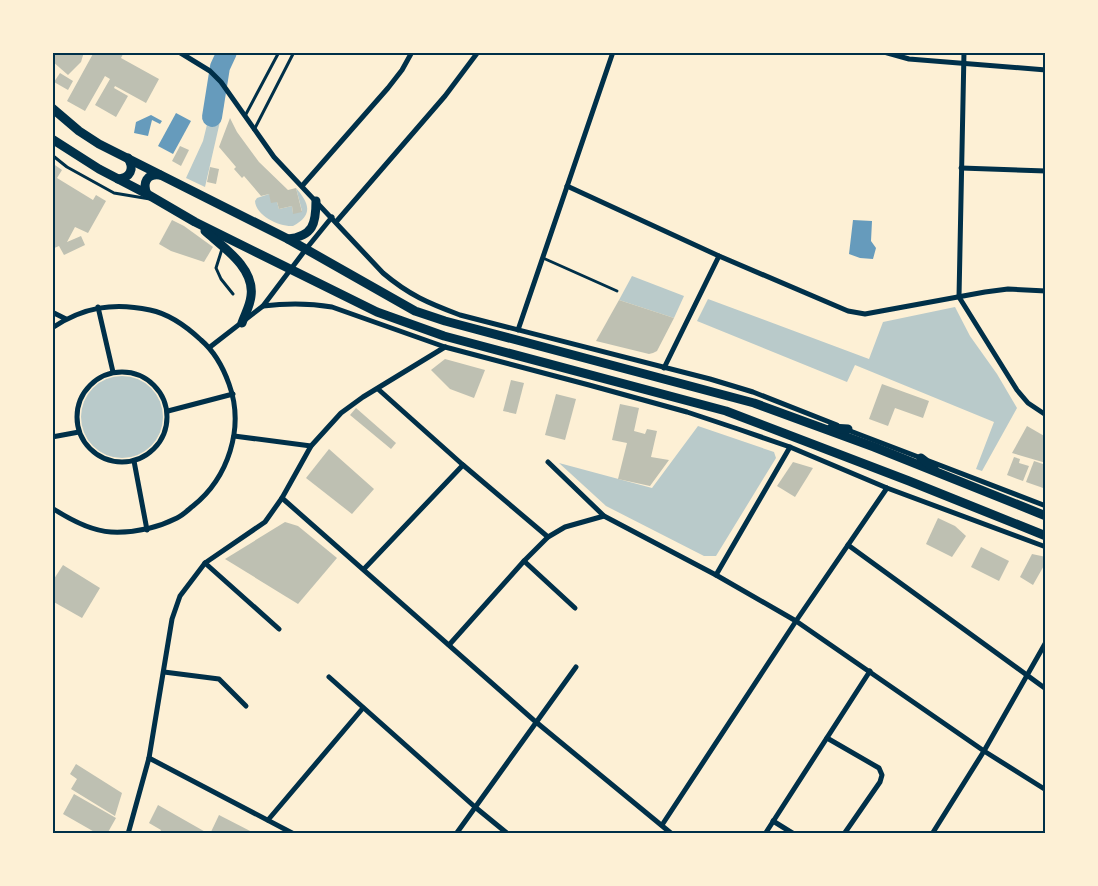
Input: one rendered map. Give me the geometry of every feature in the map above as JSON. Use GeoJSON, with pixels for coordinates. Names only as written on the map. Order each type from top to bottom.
{"type":"FeatureCollection","features":[{"type":"Feature","properties":{"kind":"main road"},"geometry":{"type":"LineString","coordinates":[[52,108],[98,144],[288,239],[415,311],[732,396],[817,426],[1046,516]]}},
{"type":"Feature","properties":{"kind":"main road"},"geometry":{"type":"LineString","coordinates":[[52,139],[80,158],[195,222],[350,300],[404,323],[444,336],[726,412],[1046,536]]}},
{"type":"Feature","properties":{"kind":"main road"},"geometry":{"type":"LineString","coordinates":[[118,179],[124,179],[132,170],[128,158]]}},
{"type":"Feature","properties":{"kind":"main road"},"geometry":{"type":"LineString","coordinates":[[147,194],[144,183],[147,178],[157,174],[162,176]]}},
{"type":"Feature","properties":{"kind":"main road"},"geometry":{"type":"LineString","coordinates":[[288,239],[301,237],[311,229],[315,222],[316,201]]}},
{"type":"Feature","properties":{"kind":"main road"},"geometry":{"type":"LineString","coordinates":[[195,222],[245,270],[251,284],[252,296],[242,323]]}},
{"type":"Feature","properties":{"kind":"main road"},"geometry":{"type":"LineString","coordinates":[[817,426],[848,430]]}},
{"type":"Feature","properties":{"kind":"main road"},"geometry":{"type":"LineString","coordinates":[[921,458],[942,474]]}},
{"type":"Feature","properties":{"kind":"street"},"geometry":{"type":"LineString","coordinates":[[179,52],[210,71],[221,82],[274,157],[383,273],[402,289],[429,303],[460,315],[710,379],[752,392],[1046,506]]}},
{"type":"Feature","properties":{"kind":"street"},"geometry":{"type":"LineString","coordinates":[[302,186],[388,88],[402,70],[412,52]]}},
{"type":"Feature","properties":{"kind":"street"},"geometry":{"type":"LineString","coordinates":[[210,348],[263,306],[306,249],[446,96],[478,52]]}},
{"type":"Feature","properties":{"kind":"street"},"geometry":{"type":"LineString","coordinates":[[518,330],[613,52]]}},
{"type":"Feature","properties":{"kind":"street"},"geometry":{"type":"LineString","coordinates":[[884,52],[909,59],[1046,70]]}},
{"type":"Feature","properties":{"kind":"street"},"geometry":{"type":"LineString","coordinates":[[964,52],[959,297],[1017,390],[1028,402],[1046,414]]}},
{"type":"Feature","properties":{"kind":"street"},"geometry":{"type":"LineString","coordinates":[[961,168],[1046,171]]}},
{"type":"Feature","properties":{"kind":"street"},"geometry":{"type":"LineString","coordinates":[[567,186],[720,256],[848,311],[866,314],[1008,289],[1046,291]]}},
{"type":"Feature","properties":{"kind":"street"},"geometry":{"type":"LineString","coordinates":[[664,368],[720,256]]}},
{"type":"Feature","properties":{"kind":"street"},"geometry":{"type":"LineString","coordinates":[[263,306],[290,303],[332,307],[445,347],[687,412],[790,447],[887,488],[1046,547]]}},
{"type":"Feature","properties":{"kind":"street"},"geometry":{"type":"LineString","coordinates":[[52,328],[66,319],[98,307],[129,305],[159,312],[187,326],[210,348],[224,370],[233,394],[235,415],[234,436],[224,468],[205,496],[179,517],[147,530],[110,532],[73,522],[52,508]]}},
{"type":"Feature","properties":{"kind":"street"},"geometry":{"type":"LineString","coordinates":[[98,307],[113,372]]}},
{"type":"Feature","properties":{"kind":"street"},"geometry":{"type":"LineString","coordinates":[[52,312],[66,319]]}},
{"type":"Feature","properties":{"kind":"street"},"geometry":{"type":"LineString","coordinates":[[128,834],[150,758],[172,619],[180,596],[205,564],[265,522],[282,498],[297,468],[311,446],[341,413],[363,397],[445,347]]}},
{"type":"Feature","properties":{"kind":"street"},"geometry":{"type":"LineString","coordinates":[[113,372],[128,372],[142,376],[154,384],[163,396],[168,411],[168,424],[164,436],[151,452],[134,461],[120,462],[107,460],[95,453],[86,444],[79,432],[76,416],[79,401],[87,388],[99,378],[113,372]]}},
{"type":"Feature","properties":{"kind":"street"},"geometry":{"type":"LineString","coordinates":[[378,389],[463,465],[548,537]]}},
{"type":"Feature","properties":{"kind":"street"},"geometry":{"type":"LineString","coordinates":[[168,411],[233,394]]}},
{"type":"Feature","properties":{"kind":"street"},"geometry":{"type":"LineString","coordinates":[[52,437],[79,432]]}},
{"type":"Feature","properties":{"kind":"street"},"geometry":{"type":"LineString","coordinates":[[234,436],[311,446]]}},
{"type":"Feature","properties":{"kind":"street"},"geometry":{"type":"LineString","coordinates":[[716,575],[790,447]]}},
{"type":"Feature","properties":{"kind":"street"},"geometry":{"type":"LineString","coordinates":[[134,461],[147,530]]}},
{"type":"Feature","properties":{"kind":"street"},"geometry":{"type":"LineString","coordinates":[[548,462],[604,516],[716,575],[796,621],[984,751],[1046,790]]}},
{"type":"Feature","properties":{"kind":"street"},"geometry":{"type":"LineString","coordinates":[[364,569],[463,465]]}},
{"type":"Feature","properties":{"kind":"street"},"geometry":{"type":"LineString","coordinates":[[662,825],[796,621],[887,488]]}},
{"type":"Feature","properties":{"kind":"street"},"geometry":{"type":"LineString","coordinates":[[282,498],[536,722],[672,834]]}},
{"type":"Feature","properties":{"kind":"street"},"geometry":{"type":"LineString","coordinates":[[449,645],[548,537],[565,527],[604,516]]}},
{"type":"Feature","properties":{"kind":"street"},"geometry":{"type":"LineString","coordinates":[[848,545],[1046,690]]}},
{"type":"Feature","properties":{"kind":"street"},"geometry":{"type":"LineString","coordinates":[[524,561],[575,608]]}},
{"type":"Feature","properties":{"kind":"street"},"geometry":{"type":"LineString","coordinates":[[205,564],[279,630]]}},
{"type":"Feature","properties":{"kind":"street"},"geometry":{"type":"LineString","coordinates":[[932,834],[984,751],[1046,642]]}},
{"type":"Feature","properties":{"kind":"street"},"geometry":{"type":"LineString","coordinates":[[456,834],[576,667]]}},
{"type":"Feature","properties":{"kind":"street"},"geometry":{"type":"LineString","coordinates":[[765,834],[870,671]]}},
{"type":"Feature","properties":{"kind":"street"},"geometry":{"type":"LineString","coordinates":[[164,672],[219,679],[246,706]]}},
{"type":"Feature","properties":{"kind":"street"},"geometry":{"type":"LineString","coordinates":[[329,677],[508,834]]}},
{"type":"Feature","properties":{"kind":"street"},"geometry":{"type":"LineString","coordinates":[[268,820],[363,708]]}},
{"type":"Feature","properties":{"kind":"street"},"geometry":{"type":"LineString","coordinates":[[827,738],[879,768],[882,775],[880,782],[844,834]]}},
{"type":"Feature","properties":{"kind":"street"},"geometry":{"type":"LineString","coordinates":[[150,758],[294,834]]}},
{"type":"Feature","properties":{"kind":"street"},"geometry":{"type":"LineString","coordinates":[[773,821],[794,834]]}},
{"type":"Feature","properties":{"kind":"lane"},"geometry":{"type":"LineString","coordinates":[[245,116],[279,52]]}},
{"type":"Feature","properties":{"kind":"lane"},"geometry":{"type":"LineString","coordinates":[[254,130],[294,52]]}},
{"type":"Feature","properties":{"kind":"lane"},"geometry":{"type":"LineString","coordinates":[[52,155],[67,167],[114,193],[158,200]]}},
{"type":"Feature","properties":{"kind":"lane"},"geometry":{"type":"LineString","coordinates":[[223,247],[216,268],[221,279],[233,294]]}},
{"type":"Feature","properties":{"kind":"lane"},"geometry":{"type":"LineString","coordinates":[[542,258],[617,291]]}},
{"type":"Feature","properties":{"kind":"shaded area"},"geometry":{"type":"Polygon","coordinates":[[[214,83],[219,90],[224,104],[205,187],[186,178],[203,141],[212,104],[214,83]]]}},
{"type":"Feature","properties":{"kind":"shaded area"},"geometry":{"type":"Polygon","coordinates":[[[296,188],[304,199],[307,213],[300,222],[293,226],[282,225],[270,220],[256,206],[255,201],[257,198],[269,194],[277,202],[279,209],[292,206],[293,213],[302,211],[296,188]]]}},
{"type":"Feature","properties":{"kind":"shaded area"},"geometry":{"type":"Polygon","coordinates":[[[632,276],[684,296],[674,318],[619,300],[632,276]]]}},
{"type":"Feature","properties":{"kind":"shaded area"},"geometry":{"type":"Polygon","coordinates":[[[708,299],[869,359],[883,322],[955,307],[970,336],[997,374],[1017,408],[982,471],[976,469],[994,422],[855,365],[847,382],[697,321],[708,299]]]}},
{"type":"Feature","properties":{"kind":"shaded area"},"geometry":{"type":"Polygon","coordinates":[[[122,376],[138,379],[151,388],[160,401],[163,417],[160,433],[151,446],[138,455],[122,458],[106,455],[93,446],[84,433],[81,417],[84,401],[93,388],[106,379],[122,376]]]}},
{"type":"Feature","properties":{"kind":"shaded area"},"geometry":{"type":"Polygon","coordinates":[[[698,426],[774,452],[776,458],[716,556],[704,556],[606,506],[559,463],[652,488],[698,426]]]}},
{"type":"Feature","properties":{"kind":"water"},"geometry":{"type":"Polygon","coordinates":[[[176,113],[191,121],[173,154],[158,146],[176,113]]]}},
{"type":"Feature","properties":{"kind":"water"},"geometry":{"type":"Polygon","coordinates":[[[151,115],[162,121],[160,124],[152,120],[148,136],[134,133],[136,122],[151,115]]]}},
{"type":"Feature","properties":{"kind":"water"},"geometry":{"type":"Polygon","coordinates":[[[853,220],[872,221],[871,241],[876,248],[873,259],[860,258],[849,254],[853,220]]]}},
{"type":"Feature","properties":{"kind":"building"},"geometry":{"type":"Polygon","coordinates":[[[52,52],[84,52],[81,62],[68,75],[52,61],[52,52]]]}},
{"type":"Feature","properties":{"kind":"building"},"geometry":{"type":"Polygon","coordinates":[[[94,52],[124,52],[121,58],[159,79],[146,103],[115,86],[114,88],[128,96],[116,117],[95,105],[110,79],[105,76],[85,111],[67,101],[94,52]]]}},
{"type":"Feature","properties":{"kind":"building"},"geometry":{"type":"Polygon","coordinates":[[[60,73],[73,81],[68,90],[54,82],[60,73]]]}},
{"type":"Feature","properties":{"kind":"building"},"geometry":{"type":"Polygon","coordinates":[[[230,118],[237,132],[259,162],[288,190],[296,188],[302,212],[293,214],[292,206],[279,209],[277,202],[271,203],[269,194],[261,196],[244,176],[242,178],[234,169],[236,167],[219,147],[230,118]]]}},
{"type":"Feature","properties":{"kind":"building"},"geometry":{"type":"Polygon","coordinates":[[[180,146],[189,150],[181,166],[172,161],[180,146]]]}},
{"type":"Feature","properties":{"kind":"building"},"geometry":{"type":"Polygon","coordinates":[[[52,163],[62,170],[57,178],[93,200],[96,195],[106,201],[88,233],[75,227],[67,242],[81,236],[85,245],[64,255],[59,246],[52,249],[52,163]]]}},
{"type":"Feature","properties":{"kind":"building"},"geometry":{"type":"Polygon","coordinates":[[[210,167],[219,169],[216,184],[207,182],[210,167]]]}},
{"type":"Feature","properties":{"kind":"building"},"geometry":{"type":"Polygon","coordinates":[[[172,220],[184,226],[213,247],[204,262],[171,251],[159,244],[172,220]]]}},
{"type":"Feature","properties":{"kind":"building"},"geometry":{"type":"Polygon","coordinates":[[[619,300],[674,318],[657,351],[649,354],[596,341],[619,300]]]}},
{"type":"Feature","properties":{"kind":"building"},"geometry":{"type":"Polygon","coordinates":[[[445,359],[485,370],[474,398],[450,389],[431,370],[445,359]]]}},
{"type":"Feature","properties":{"kind":"building"},"geometry":{"type":"Polygon","coordinates":[[[511,380],[524,383],[516,414],[503,411],[511,380]]]}},
{"type":"Feature","properties":{"kind":"building"},"geometry":{"type":"Polygon","coordinates":[[[882,384],[929,401],[923,418],[895,408],[888,426],[869,419],[882,384]]]}},
{"type":"Feature","properties":{"kind":"building"},"geometry":{"type":"Polygon","coordinates":[[[556,394],[576,399],[565,440],[545,435],[556,394]]]}},
{"type":"Feature","properties":{"kind":"building"},"geometry":{"type":"Polygon","coordinates":[[[620,404],[639,408],[634,431],[645,434],[647,429],[657,431],[651,457],[669,460],[650,486],[618,479],[627,443],[612,440],[620,404]]]}},
{"type":"Feature","properties":{"kind":"building"},"geometry":{"type":"Polygon","coordinates":[[[356,408],[396,443],[391,449],[350,415],[356,408]]]}},
{"type":"Feature","properties":{"kind":"building"},"geometry":{"type":"Polygon","coordinates":[[[1027,426],[1046,437],[1046,463],[1012,453],[1027,426]]]}},
{"type":"Feature","properties":{"kind":"building"},"geometry":{"type":"Polygon","coordinates":[[[329,449],[374,489],[352,514],[306,478],[329,449]]]}},
{"type":"Feature","properties":{"kind":"building"},"geometry":{"type":"Polygon","coordinates":[[[1014,457],[1020,459],[1019,463],[1029,466],[1023,481],[1007,475],[1014,457]]]}},
{"type":"Feature","properties":{"kind":"building"},"geometry":{"type":"Polygon","coordinates":[[[1034,461],[1046,465],[1046,489],[1026,482],[1034,461]]]}},
{"type":"Feature","properties":{"kind":"building"},"geometry":{"type":"Polygon","coordinates":[[[793,462],[813,468],[795,497],[777,486],[793,462]]]}},
{"type":"Feature","properties":{"kind":"building"},"geometry":{"type":"Polygon","coordinates":[[[938,518],[955,526],[966,536],[952,557],[926,544],[938,518]]]}},
{"type":"Feature","properties":{"kind":"building"},"geometry":{"type":"Polygon","coordinates":[[[285,522],[298,526],[337,558],[298,604],[225,559],[285,522]]]}},
{"type":"Feature","properties":{"kind":"building"},"geometry":{"type":"Polygon","coordinates":[[[981,547],[1009,561],[999,581],[971,567],[981,547]]]}},
{"type":"Feature","properties":{"kind":"building"},"geometry":{"type":"Polygon","coordinates":[[[1032,554],[1046,557],[1046,562],[1033,585],[1020,577],[1032,554]]]}},
{"type":"Feature","properties":{"kind":"building"},"geometry":{"type":"Polygon","coordinates":[[[63,565],[100,588],[82,618],[52,601],[52,582],[63,565]]]}},
{"type":"Feature","properties":{"kind":"building"},"geometry":{"type":"Polygon","coordinates":[[[76,764],[122,793],[115,816],[71,789],[77,779],[70,774],[76,764]]]}},
{"type":"Feature","properties":{"kind":"building"},"geometry":{"type":"Polygon","coordinates":[[[74,794],[116,818],[107,834],[98,834],[63,814],[74,794]]]}},
{"type":"Feature","properties":{"kind":"building"},"geometry":{"type":"Polygon","coordinates":[[[158,805],[209,834],[160,834],[161,830],[149,823],[158,805]]]}},
{"type":"Feature","properties":{"kind":"building"},"geometry":{"type":"Polygon","coordinates":[[[219,815],[256,834],[210,834],[219,815]]]}},
{"type":"Feature","properties":{"kind":"waterway"},"geometry":{"type":"LineString","coordinates":[[212,117],[220,67],[227,52]]}}]}
